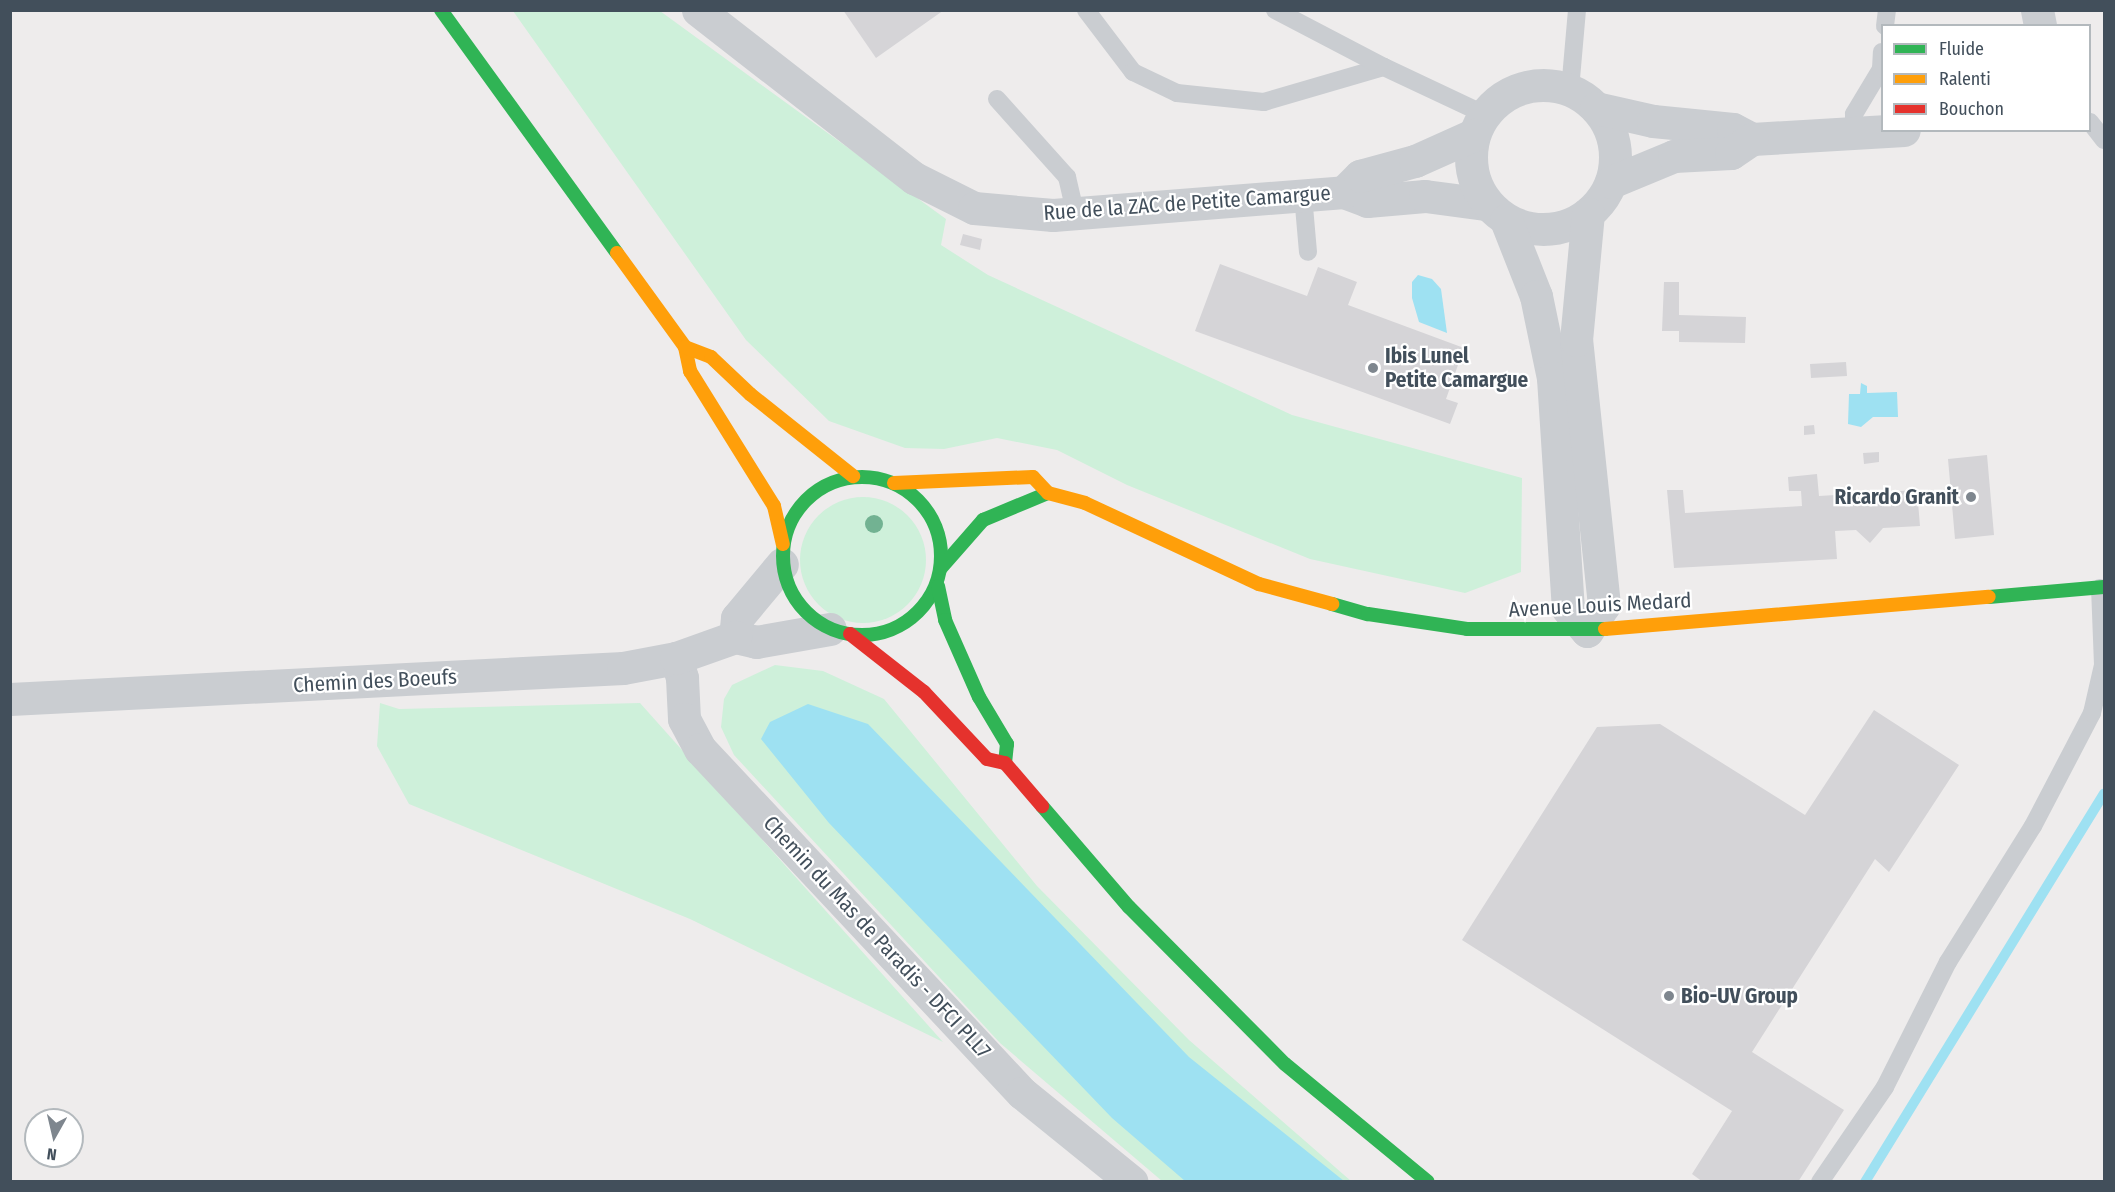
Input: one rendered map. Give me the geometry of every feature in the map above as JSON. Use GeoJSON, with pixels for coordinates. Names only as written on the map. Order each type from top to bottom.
{"type":"FeatureCollection","features":[{"type":"Feature","properties":{"kind":"main road"},"geometry":{"type":"LineString","coordinates":[[441,10],[685,346],[690,371],[774,506],[783,554],[797,603],[924,692],[987,759],[1005,763],[1129,907],[1285,1065],[1428,1182]]}},
{"type":"Feature","properties":{"kind":"main road"},"geometry":{"type":"LineString","coordinates":[[685,346],[711,357],[750,394],[853,476],[894,483],[912,494],[936,527],[941,568],[938,586],[949,629],[979,697],[1007,744],[1005,763]]}},
{"type":"Feature","properties":{"kind":"main road"},"geometry":{"type":"LineString","coordinates":[[783,554],[799,505],[814,491],[853,476]]}},
{"type":"Feature","properties":{"kind":"main road","name":"Avenue Louis Medard"},"geometry":{"type":"LineString","coordinates":[[894,483],[1033,477],[1048,493],[1085,503],[1259,584],[1315,602],[1467,630],[1587,631],[2102,587]]}},
{"type":"Feature","properties":{"kind":"main road"},"geometry":{"type":"LineString","coordinates":[[941,568],[982,520],[1028,504],[1048,493]]}},
{"type":"Feature","properties":{"kind":"main road"},"geometry":{"type":"LineString","coordinates":[[840,632],[891,630],[917,613],[938,586]]}},
{"type":"Feature","properties":{"kind":"street","name":"Rue de la ZAC de Petite Camargue"},"geometry":{"type":"LineString","coordinates":[[698,10],[914,178],[974,208],[1053,215],[1344,192]]}},
{"type":"Feature","properties":{"kind":"street"},"geometry":{"type":"LineString","coordinates":[[1588,214],[1548,229],[1526,228],[1496,212],[1425,196],[1367,201],[1344,192],[1360,176],[1415,161],[1479,124],[1501,97],[1523,87],[1547,85],[1653,121],[1733,129],[1752,139],[1884,132]]}},
{"type":"Feature","properties":{"kind":"street"},"geometry":{"type":"LineString","coordinates":[[1479,124],[1470,159],[1474,182],[1496,212],[1536,296],[1553,378],[1568,609],[1587,631],[1604,605],[1576,340],[1588,214],[1611,182],[1614,143],[1583,99]]}},
{"type":"Feature","properties":{"kind":"street"},"geometry":{"type":"LineString","coordinates":[[1611,182],[1674,156],[1731,153],[1752,139]]}},
{"type":"Feature","properties":{"kind":"street"},"geometry":{"type":"LineString","coordinates":[[783,554],[736,618],[735,637],[756,642],[840,632]]}},
{"type":"Feature","properties":{"kind":"street","name":"Chemin des Boeufs"},"geometry":{"type":"LineString","coordinates":[[10,699],[623,668],[676,658],[735,637]]}},
{"type":"Feature","properties":{"kind":"street","name":"Chemin du Mas de Paradis - DFCI PLL7"},"geometry":{"type":"LineString","coordinates":[[676,658],[682,678],[684,719],[700,749],[1022,1093],[1132,1182]]}},
{"type":"Feature","properties":{"kind":"lane"},"geometry":{"type":"LineString","coordinates":[[1086,10],[1133,72],[1178,93],[1264,102],[1384,67]]}},
{"type":"Feature","properties":{"kind":"lane"},"geometry":{"type":"LineString","coordinates":[[1275,10],[1384,67],[1479,124]]}},
{"type":"Feature","properties":{"kind":"lane"},"geometry":{"type":"LineString","coordinates":[[1576,10],[1583,99]]}},
{"type":"Feature","properties":{"kind":"lane"},"geometry":{"type":"LineString","coordinates":[[1854,135],[1854,114],[1881,69]]}},
{"type":"Feature","properties":{"kind":"lane"},"geometry":{"type":"LineString","coordinates":[[997,99],[1067,177],[1075,213]]}},
{"type":"Feature","properties":{"kind":"lane"},"geometry":{"type":"LineString","coordinates":[[2091,123],[2104,140]]}},
{"type":"Feature","properties":{"kind":"lane"},"geometry":{"type":"LineString","coordinates":[[1303,195],[1308,252]]}},
{"type":"Feature","properties":{"kind":"lane"},"geometry":{"type":"LineString","coordinates":[[1820,1182],[1885,1087],[1948,962],[2033,826],[2092,713],[2103,665],[2102,587]]}},
{"type":"Feature","properties":{"kind":"green space"},"geometry":{"type":"Polygon","coordinates":[[[513,11],[660,11],[946,219],[941,245],[988,275],[1292,415],[1522,478],[1521,572],[1465,593],[1310,559],[1127,485],[1057,450],[997,438],[944,449],[905,448],[829,421],[746,340],[513,11]]]}},
{"type":"Feature","properties":{"kind":"green space"},"geometry":{"type":"Polygon","coordinates":[[[863,497],[887,502],[907,516],[921,536],[926,560],[921,584],[907,604],[887,618],[863,623],[839,618],[819,604],[805,584],[800,560],[805,536],[819,516],[839,502],[863,497]]]}},
{"type":"Feature","properties":{"kind":"green space"},"geometry":{"type":"Polygon","coordinates":[[[775,665],[823,671],[884,699],[1037,886],[1189,1040],[1351,1181],[1162,1181],[1000,1043],[734,755],[721,727],[724,699],[732,685],[775,665]]]}},
{"type":"Feature","properties":{"kind":"green space"},"geometry":{"type":"Polygon","coordinates":[[[380,703],[399,709],[640,703],[943,1042],[690,919],[409,804],[377,746],[380,703]]]}},
{"type":"Feature","properties":{"kind":"water"},"geometry":{"type":"Polygon","coordinates":[[[1418,275],[1432,279],[1441,289],[1447,333],[1419,322],[1412,298],[1412,282],[1418,275]]]}},
{"type":"Feature","properties":{"kind":"water"},"geometry":{"type":"Polygon","coordinates":[[[1861,383],[1867,386],[1867,393],[1897,392],[1898,417],[1873,417],[1861,427],[1848,424],[1849,394],[1860,394],[1861,383]]]}},
{"type":"Feature","properties":{"kind":"water"},"geometry":{"type":"Polygon","coordinates":[[[808,704],[868,724],[1189,1057],[1344,1181],[1185,1181],[1112,1118],[829,823],[761,739],[770,722],[808,704]]]}},
{"type":"Feature","properties":{"kind":"building"},"geometry":{"type":"Polygon","coordinates":[[[843,10],[944,10],[876,58],[843,10]]]}},
{"type":"Feature","properties":{"kind":"building"},"geometry":{"type":"Polygon","coordinates":[[[963,234],[982,239],[980,250],[960,245],[963,234]]]}},
{"type":"Feature","properties":{"kind":"building","name":"Ibis Lunel Petite Camargue"},"geometry":{"type":"Polygon","coordinates":[[[1220,264],[1307,296],[1318,267],[1357,282],[1348,305],[1464,348],[1446,399],[1458,403],[1450,424],[1195,331],[1220,264]]]}},
{"type":"Feature","properties":{"kind":"building"},"geometry":{"type":"Polygon","coordinates":[[[1664,282],[1679,282],[1679,315],[1746,317],[1745,343],[1679,342],[1679,331],[1662,331],[1664,282]]]}},
{"type":"Feature","properties":{"kind":"building"},"geometry":{"type":"Polygon","coordinates":[[[1846,362],[1847,376],[1811,378],[1810,364],[1846,362]]]}},
{"type":"Feature","properties":{"kind":"building"},"geometry":{"type":"Polygon","coordinates":[[[1814,425],[1815,434],[1804,435],[1804,426],[1814,425]]]}},
{"type":"Feature","properties":{"kind":"building"},"geometry":{"type":"Polygon","coordinates":[[[1879,452],[1879,462],[1864,464],[1863,453],[1879,452]]]}},
{"type":"Feature","properties":{"kind":"building","name":"Ricardo Granit"},"geometry":{"type":"Polygon","coordinates":[[[1987,455],[1994,535],[1955,539],[1948,459],[1987,455]]]}},
{"type":"Feature","properties":{"kind":"building"},"geometry":{"type":"Polygon","coordinates":[[[1817,474],[1819,496],[1917,490],[1920,526],[1883,528],[1870,543],[1856,530],[1835,531],[1837,559],[1674,568],[1667,490],[1683,490],[1685,513],[1802,506],[1801,491],[1789,491],[1788,477],[1817,474]]]}},
{"type":"Feature","properties":{"kind":"building","name":"Bio-UV Group"},"geometry":{"type":"Polygon","coordinates":[[[1874,710],[1959,765],[1889,872],[1875,859],[1752,1052],[1844,1110],[1798,1182],[1703,1182],[1692,1174],[1732,1111],[1462,940],[1597,727],[1660,724],[1805,815],[1874,710]]]}},
{"type":"Feature","properties":{"kind":"waterway"},"geometry":{"type":"LineString","coordinates":[[1865,1182],[2104,794]]}},
{"type":"Feature","properties":{"kind":"traffic: fast"},"geometry":{"type":"LineString","coordinates":[[441,10],[617,253]]}},
{"type":"Feature","properties":{"kind":"traffic: fast"},"geometry":{"type":"LineString","coordinates":[[862,477],[877,478],[892,483],[906,490],[918,500],[928,512],[935,526],[940,541],[941,556],[940,571],[935,586],[928,600],[918,612],[906,622],[892,629],[877,634],[862,635],[847,634],[832,629],[818,622],[806,612],[796,600],[789,586],[784,571],[783,556],[784,541],[789,526],[796,512],[806,500],[818,490],[832,483],[847,478],[862,477]]}},
{"type":"Feature","properties":{"kind":"traffic: fast"},"geometry":{"type":"LineString","coordinates":[[941,568],[983,520],[1048,493]]}},
{"type":"Feature","properties":{"kind":"traffic: fast"},"geometry":{"type":"LineString","coordinates":[[938,586],[945,620],[979,697],[1007,744],[1005,763]]}},
{"type":"Feature","properties":{"kind":"traffic: fast"},"geometry":{"type":"LineString","coordinates":[[1989,597],[2104,587]]}},
{"type":"Feature","properties":{"kind":"traffic: fast"},"geometry":{"type":"LineString","coordinates":[[1332,604],[1368,614],[1467,629],[1605,629]]}},
{"type":"Feature","properties":{"kind":"traffic: fast"},"geometry":{"type":"LineString","coordinates":[[1042,806],[1129,907],[1285,1064],[1428,1182]]}},
{"type":"Feature","properties":{"kind":"traffic: slow"},"geometry":{"type":"LineString","coordinates":[[617,253],[685,347],[690,371],[774,506],[783,544]]}},
{"type":"Feature","properties":{"kind":"traffic: slow"},"geometry":{"type":"LineString","coordinates":[[685,347],[711,357],[750,394],[853,476]]}},
{"type":"Feature","properties":{"kind":"traffic: slow"},"geometry":{"type":"LineString","coordinates":[[894,483],[1033,477],[1048,493],[1085,503],[1259,584],[1332,604]]}},
{"type":"Feature","properties":{"kind":"traffic: slow"},"geometry":{"type":"LineString","coordinates":[[1605,629],[1989,597]]}},
{"type":"Feature","properties":{"kind":"traffic: jam"},"geometry":{"type":"LineString","coordinates":[[850,634],[924,692],[987,759],[1005,763],[1042,806]]}},
{"type":"Feature","properties":{"kind":"place","name":"Ibis Lunel Petite Camargue"},"geometry":{"type":"Point","coordinates":[1373,368]}},
{"type":"Feature","properties":{"kind":"place","name":"Ricardo Granit"},"geometry":{"type":"Point","coordinates":[1971,497]}},
{"type":"Feature","properties":{"kind":"place","name":"Bio-UV Group"},"geometry":{"type":"Point","coordinates":[1669,996]}}]}
